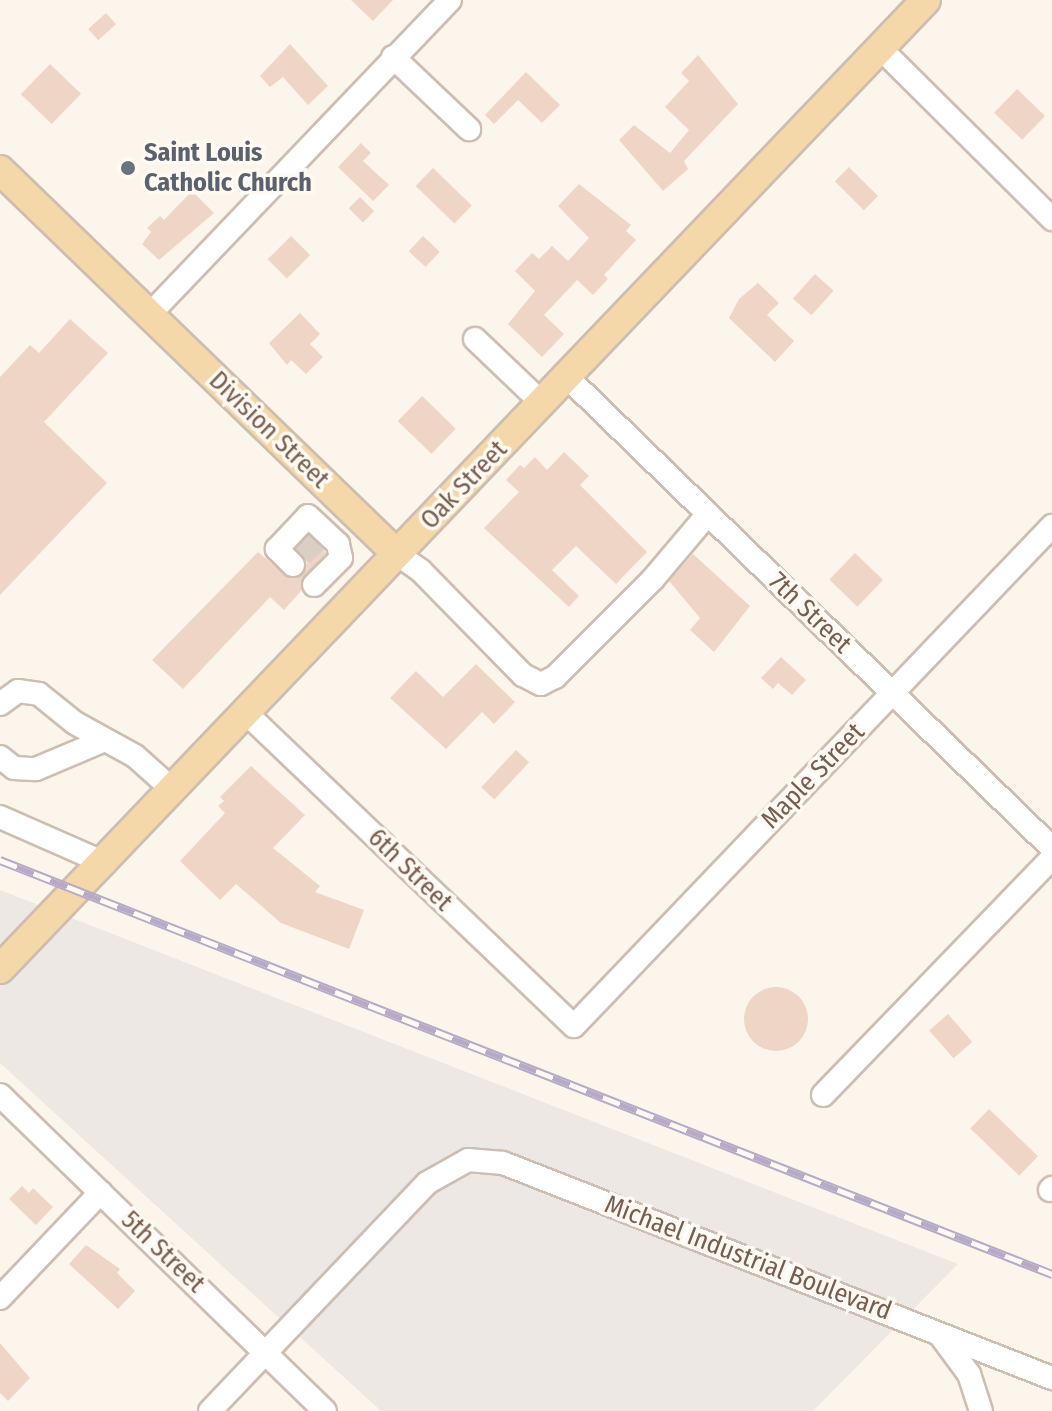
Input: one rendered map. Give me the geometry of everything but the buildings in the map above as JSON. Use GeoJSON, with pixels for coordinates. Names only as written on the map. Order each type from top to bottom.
{"type":"FeatureCollection","features":[{"type":"Feature","properties":{"kind":"main road","name":"Oak Street"},"geometry":{"type":"LineString","coordinates":[[0,969],[105,863],[926,0]]}},
{"type":"Feature","properties":{"kind":"main road","name":"Division Street"},"geometry":{"type":"LineString","coordinates":[[0,170],[397,554]]}},
{"type":"Feature","properties":{"kind":"street"},"geometry":{"type":"LineString","coordinates":[[150,314],[450,0]]}},
{"type":"Feature","properties":{"kind":"street"},"geometry":{"type":"LineString","coordinates":[[880,48],[1052,219]]}},
{"type":"Feature","properties":{"kind":"street"},"geometry":{"type":"LineString","coordinates":[[393,57],[469,129]]}},
{"type":"Feature","properties":{"kind":"street"},"geometry":{"type":"LineString","coordinates":[[475,339],[543,404]]}},
{"type":"Feature","properties":{"kind":"street","name":"7th Street"},"geometry":{"type":"LineString","coordinates":[[568,378],[1052,848]]}},
{"type":"Feature","properties":{"kind":"street"},"geometry":{"type":"LineString","coordinates":[[309,548],[349,508]]}},
{"type":"Feature","properties":{"kind":"street","name":"Division Street"},"geometry":{"type":"LineString","coordinates":[[397,554],[421,571],[523,675],[541,684],[555,677],[653,579],[708,514]]}},
{"type":"Feature","properties":{"kind":"street","name":"Maple Street"},"geometry":{"type":"LineString","coordinates":[[574,1026],[1052,526]]}},
{"type":"Feature","properties":{"kind":"street"},"geometry":{"type":"LineString","coordinates":[[309,548],[338,544],[341,558],[314,585]]}},
{"type":"Feature","properties":{"kind":"street"},"geometry":{"type":"LineString","coordinates":[[309,548],[314,585],[341,613]]}},
{"type":"Feature","properties":{"kind":"street"},"geometry":{"type":"LineString","coordinates":[[0,704],[18,691],[39,694],[105,740],[135,756],[173,790]]}},
{"type":"Feature","properties":{"kind":"street","name":"6th Street"},"geometry":{"type":"LineString","coordinates":[[246,713],[574,1026]]}},
{"type":"Feature","properties":{"kind":"street"},"geometry":{"type":"LineString","coordinates":[[0,757],[14,768],[36,769],[105,740]]}},
{"type":"Feature","properties":{"kind":"street"},"geometry":{"type":"LineString","coordinates":[[0,817],[105,863]]}},
{"type":"Feature","properties":{"kind":"street"},"geometry":{"type":"LineString","coordinates":[[823,1095],[1052,858]]}},
{"type":"Feature","properties":{"kind":"street","name":"5th Street"},"geometry":{"type":"LineString","coordinates":[[0,1095],[325,1411]]}},
{"type":"Feature","properties":{"kind":"street","name":"Michael Industrial Boulevard"},"geometry":{"type":"LineString","coordinates":[[266,1352],[441,1172],[468,1160],[503,1163],[1052,1378]]}},
{"type":"Feature","properties":{"kind":"street"},"geometry":{"type":"LineString","coordinates":[[0,1298],[101,1192]]}},
{"type":"Feature","properties":{"kind":"street"},"geometry":{"type":"LineString","coordinates":[[936,1331],[969,1374],[981,1411]]}},
{"type":"Feature","properties":{"kind":"street"},"geometry":{"type":"LineString","coordinates":[[210,1411],[266,1352]]}},
{"type":"Feature","properties":{"kind":"shaded area"},"geometry":{"type":"Polygon","coordinates":[[[0,890],[958,1264],[813,1411],[381,1411],[0,1063],[0,890]]]}},
{"type":"Feature","properties":{"kind":"tunnel"},"geometry":{"type":"LineString","coordinates":[[302,555],[317,541]]}},
{"type":"Feature","properties":{"kind":"railway"},"geometry":{"type":"LineString","coordinates":[[0,860],[1052,1274]]}},
{"type":"Feature","properties":{"kind":"place","name":"Saint Louis Catholic Church"},"geometry":{"type":"Point","coordinates":[128,168]}}]}
